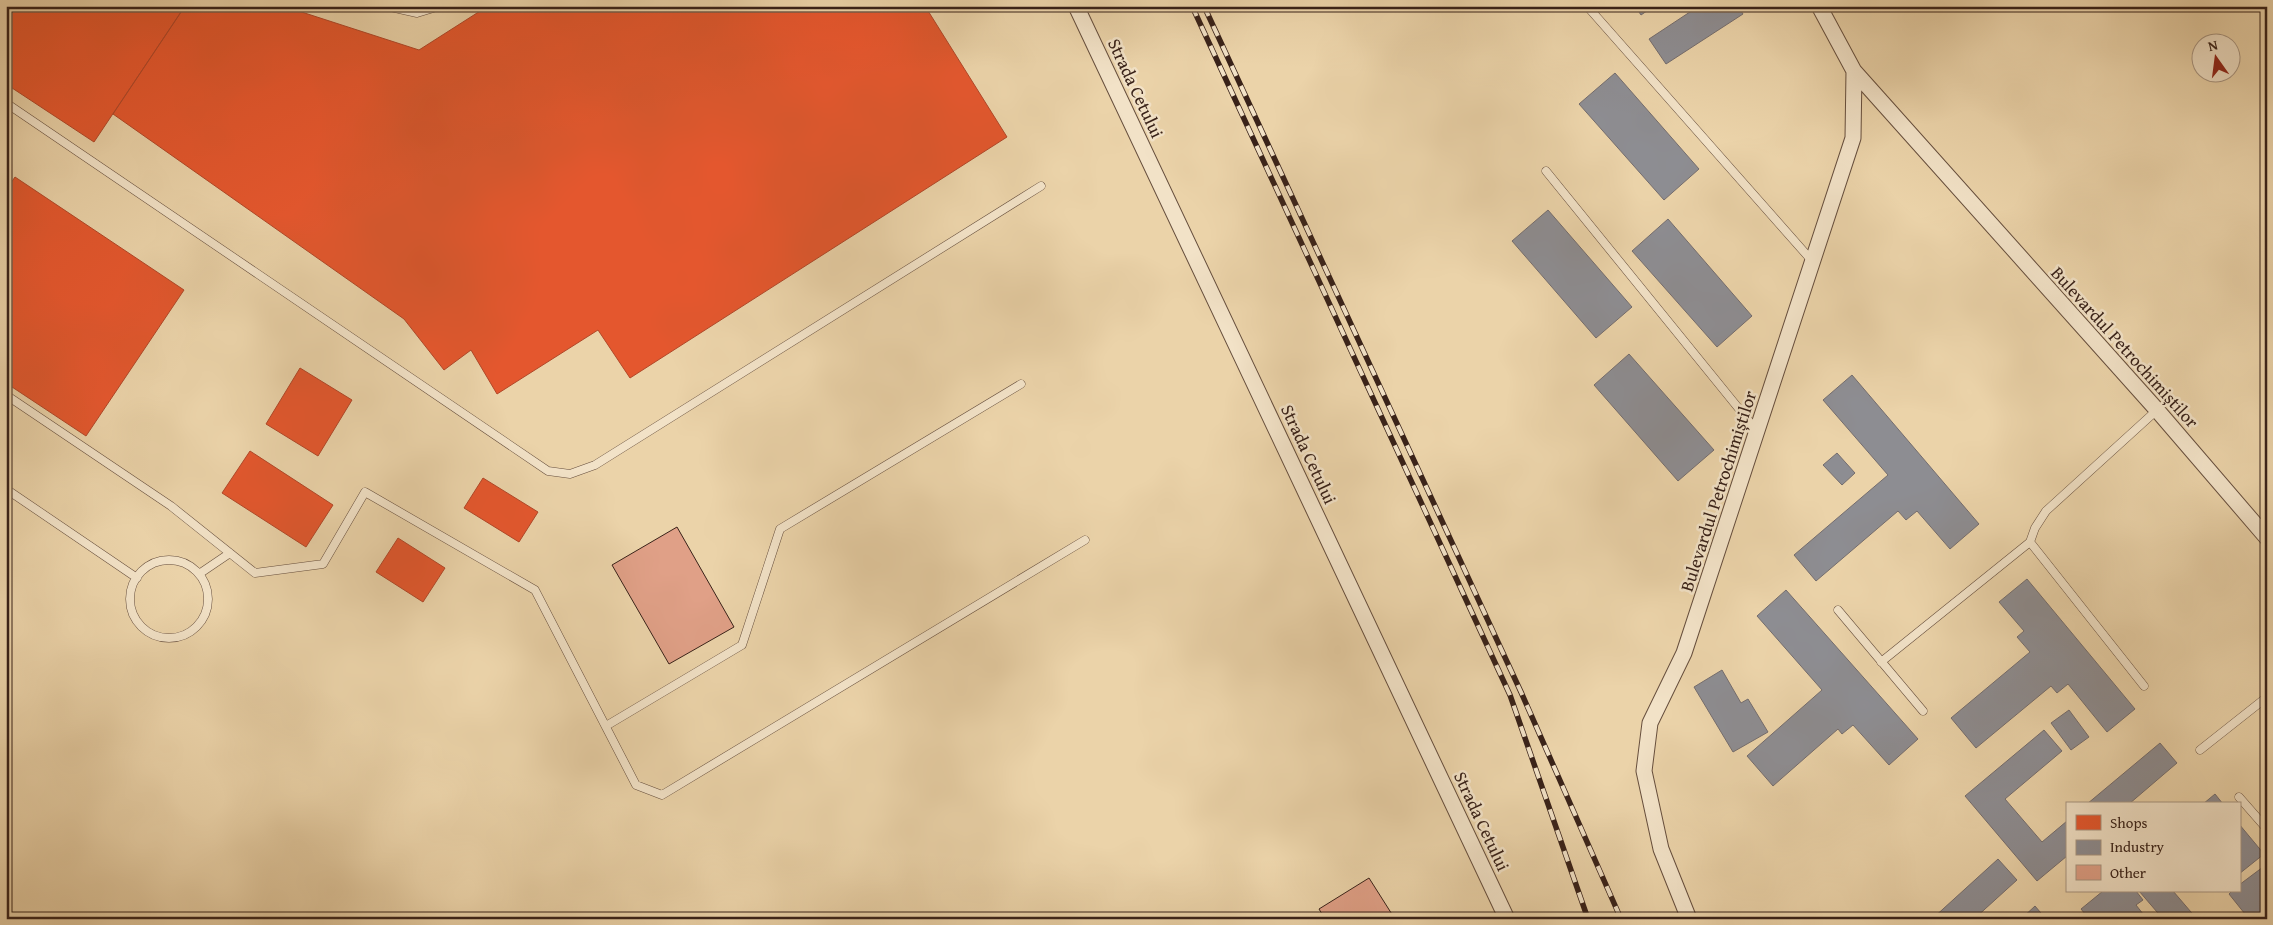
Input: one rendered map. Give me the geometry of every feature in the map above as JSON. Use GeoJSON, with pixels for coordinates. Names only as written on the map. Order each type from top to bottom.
{"type":"FeatureCollection","features":[{"type":"Feature","properties":{"kind":"street","name":"Strada Cetului"},"geometry":{"type":"LineString","coordinates":[[1076,6],[1507,919]]}},
{"type":"Feature","properties":{"kind":"street","name":"Bulevardul Petrochimiștilor"},"geometry":{"type":"LineString","coordinates":[[1819,6],[1854,71],[2157,410],[2267,538]]}},
{"type":"Feature","properties":{"kind":"street","name":"Bulevardul Petrochimiștilor"},"geometry":{"type":"LineString","coordinates":[[1689,919],[1661,849],[1644,771],[1650,723],[1684,653],[1853,138],[1854,71]]}},
{"type":"Feature","properties":{"kind":"lane"},"geometry":{"type":"LineString","coordinates":[[386,6],[417,13],[440,6]]}},
{"type":"Feature","properties":{"kind":"lane"},"geometry":{"type":"LineString","coordinates":[[1587,6],[1813,262]]}},
{"type":"Feature","properties":{"kind":"lane"},"geometry":{"type":"LineString","coordinates":[[6,103],[548,471],[570,474],[595,465],[1041,186]]}},
{"type":"Feature","properties":{"kind":"lane"},"geometry":{"type":"LineString","coordinates":[[1546,170],[1757,431]]}},
{"type":"Feature","properties":{"kind":"lane"},"geometry":{"type":"LineString","coordinates":[[606,726],[742,645],[780,529],[1021,384]]}},
{"type":"Feature","properties":{"kind":"lane"},"geometry":{"type":"LineString","coordinates":[[6,395],[171,506],[255,573],[323,564],[365,492],[535,590],[636,785],[662,795],[1085,540]]}},
{"type":"Feature","properties":{"kind":"lane"},"geometry":{"type":"LineString","coordinates":[[1881,662],[2030,542],[2035,528],[2046,510],[2157,410]]}},
{"type":"Feature","properties":{"kind":"lane"},"geometry":{"type":"LineString","coordinates":[[6,489],[136,578]]}},
{"type":"Feature","properties":{"kind":"lane"},"geometry":{"type":"LineString","coordinates":[[2030,542],[2144,686]]}},
{"type":"Feature","properties":{"kind":"lane"},"geometry":{"type":"LineString","coordinates":[[199,574],[230,553]]}},
{"type":"Feature","properties":{"kind":"lane"},"geometry":{"type":"LineString","coordinates":[[160,561],[174,561],[188,565],[199,574],[206,586],[209,601],[206,615],[198,627],[186,635],[172,638],[158,637],[145,630],[135,620],[130,606],[131,592],[136,578],[146,568],[160,561]]}},
{"type":"Feature","properties":{"kind":"lane"},"geometry":{"type":"LineString","coordinates":[[1838,610],[1923,711]]}},
{"type":"Feature","properties":{"kind":"lane"},"geometry":{"type":"LineString","coordinates":[[2200,750],[2267,697]]}},
{"type":"Feature","properties":{"kind":"lane"},"geometry":{"type":"LineString","coordinates":[[2239,797],[2267,829]]}},
{"type":"Feature","properties":{"kind":"building: Shops"},"geometry":{"type":"Polygon","coordinates":[[[6,6],[185,6],[94,142],[6,84],[6,6]]]}},
{"type":"Feature","properties":{"kind":"building: Shops"},"geometry":{"type":"Polygon","coordinates":[[[185,6],[283,6],[419,50],[488,6],[925,6],[1007,137],[630,378],[598,330],[497,394],[471,350],[444,370],[404,319],[113,114],[185,6]]]}},
{"type":"Feature","properties":{"kind":"building: Shops"},"geometry":{"type":"Polygon","coordinates":[[[15,177],[184,290],[86,436],[6,383],[6,190],[15,177]]]}},
{"type":"Feature","properties":{"kind":"building: Shops"},"geometry":{"type":"Polygon","coordinates":[[[300,368],[352,400],[318,456],[266,424],[300,368]]]}},
{"type":"Feature","properties":{"kind":"building: Shops"},"geometry":{"type":"Polygon","coordinates":[[[250,451],[333,505],[306,547],[222,493],[250,451]]]}},
{"type":"Feature","properties":{"kind":"building: Shops"},"geometry":{"type":"Polygon","coordinates":[[[483,478],[538,512],[519,542],[464,508],[483,478]]]}},
{"type":"Feature","properties":{"kind":"building: Shops"},"geometry":{"type":"Polygon","coordinates":[[[398,538],[445,568],[423,602],[376,572],[398,538]]]}},
{"type":"Feature","properties":{"kind":"building: Industry"},"geometry":{"type":"Polygon","coordinates":[[[1635,6],[1654,6],[1641,15],[1635,6]]]}},
{"type":"Feature","properties":{"kind":"building: Industry"},"geometry":{"type":"Polygon","coordinates":[[[1699,6],[1738,6],[1743,14],[1666,64],[1649,39],[1699,6]]]}},
{"type":"Feature","properties":{"kind":"building: Industry"},"geometry":{"type":"Polygon","coordinates":[[[1615,73],[1699,169],[1664,200],[1579,104],[1615,73]]]}},
{"type":"Feature","properties":{"kind":"building: Industry"},"geometry":{"type":"Polygon","coordinates":[[[1548,210],[1632,307],[1596,338],[1512,241],[1548,210]]]}},
{"type":"Feature","properties":{"kind":"building: Industry"},"geometry":{"type":"Polygon","coordinates":[[[1668,219],[1752,316],[1717,347],[1632,251],[1668,219]]]}},
{"type":"Feature","properties":{"kind":"building: Industry"},"geometry":{"type":"Polygon","coordinates":[[[1629,354],[1714,450],[1678,481],[1594,385],[1629,354]]]}},
{"type":"Feature","properties":{"kind":"building: Industry"},"geometry":{"type":"Polygon","coordinates":[[[1852,375],[1979,524],[1950,549],[1917,511],[1906,520],[1898,511],[1816,581],[1794,555],[1888,475],[1823,400],[1852,375]]]}},
{"type":"Feature","properties":{"kind":"building: Industry"},"geometry":{"type":"Polygon","coordinates":[[[1837,453],[1855,473],[1842,485],[1823,465],[1837,453]]]}},
{"type":"Feature","properties":{"kind":"building: Industry"},"geometry":{"type":"Polygon","coordinates":[[[2027,579],[2135,709],[2107,732],[2068,684],[2057,693],[2051,686],[1976,748],[1951,718],[2030,652],[2017,637],[2024,631],[1999,602],[2027,579]]]}},
{"type":"Feature","properties":{"kind":"building: Industry"},"geometry":{"type":"Polygon","coordinates":[[[1786,590],[1918,739],[1889,765],[1853,725],[1842,734],[1838,729],[1773,786],[1747,756],[1822,690],[1757,616],[1786,590]]]}},
{"type":"Feature","properties":{"kind":"building: Industry"},"geometry":{"type":"Polygon","coordinates":[[[1722,670],[1741,703],[1748,699],[1768,732],[1733,752],[1694,687],[1722,670]]]}},
{"type":"Feature","properties":{"kind":"building: Industry"},"geometry":{"type":"Polygon","coordinates":[[[2069,710],[2089,737],[2071,750],[2051,723],[2069,710]]]}},
{"type":"Feature","properties":{"kind":"building: Industry"},"geometry":{"type":"Polygon","coordinates":[[[2044,730],[2062,751],[2005,799],[2042,842],[2066,822],[2066,857],[2037,881],[1965,796],[2044,730]]]}},
{"type":"Feature","properties":{"kind":"building: Industry"},"geometry":{"type":"Polygon","coordinates":[[[2160,743],[2177,763],[2131,802],[2089,802],[2160,743]]]}},
{"type":"Feature","properties":{"kind":"building: Industry"},"geometry":{"type":"Polygon","coordinates":[[[2215,794],[2221,802],[2205,802],[2215,794]]]}},
{"type":"Feature","properties":{"kind":"building: Industry"},"geometry":{"type":"Polygon","coordinates":[[[2240,825],[2264,854],[2240,873],[2240,825]]]}},
{"type":"Feature","properties":{"kind":"building: Industry"},"geometry":{"type":"Polygon","coordinates":[[[1998,859],[2017,880],[1974,919],[1932,919],[1998,859]]]}},
{"type":"Feature","properties":{"kind":"building: Industry"},"geometry":{"type":"Polygon","coordinates":[[[2267,864],[2267,919],[2249,919],[2229,894],[2231,892],[2240,892],[2240,884],[2267,864]]]}},
{"type":"Feature","properties":{"kind":"building: Industry"},"geometry":{"type":"Polygon","coordinates":[[[2102,892],[2137,892],[2143,900],[2136,905],[2147,919],[2089,919],[2081,909],[2102,892]]]}},
{"type":"Feature","properties":{"kind":"building: Industry"},"geometry":{"type":"Polygon","coordinates":[[[2140,892],[2174,892],[2197,919],[2163,919],[2140,892]]]}},
{"type":"Feature","properties":{"kind":"building: Industry"},"geometry":{"type":"Polygon","coordinates":[[[2035,906],[2046,919],[2021,919],[2035,906]]]}},
{"type":"Feature","properties":{"kind":"building: Other"},"geometry":{"type":"Polygon","coordinates":[[[677,527],[734,627],[669,664],[612,565],[677,527]]]}},
{"type":"Feature","properties":{"kind":"building: Other"},"geometry":{"type":"Polygon","coordinates":[[[1369,878],[1395,919],[1325,919],[1319,909],[1369,878]]]}},
{"type":"Feature","properties":{"kind":"railway"},"geometry":{"type":"LineString","coordinates":[[1192,6],[1510,695],[1588,919]]}},
{"type":"Feature","properties":{"kind":"railway"},"geometry":{"type":"LineString","coordinates":[[1204,6],[1521,692],[1621,919]]}}]}
